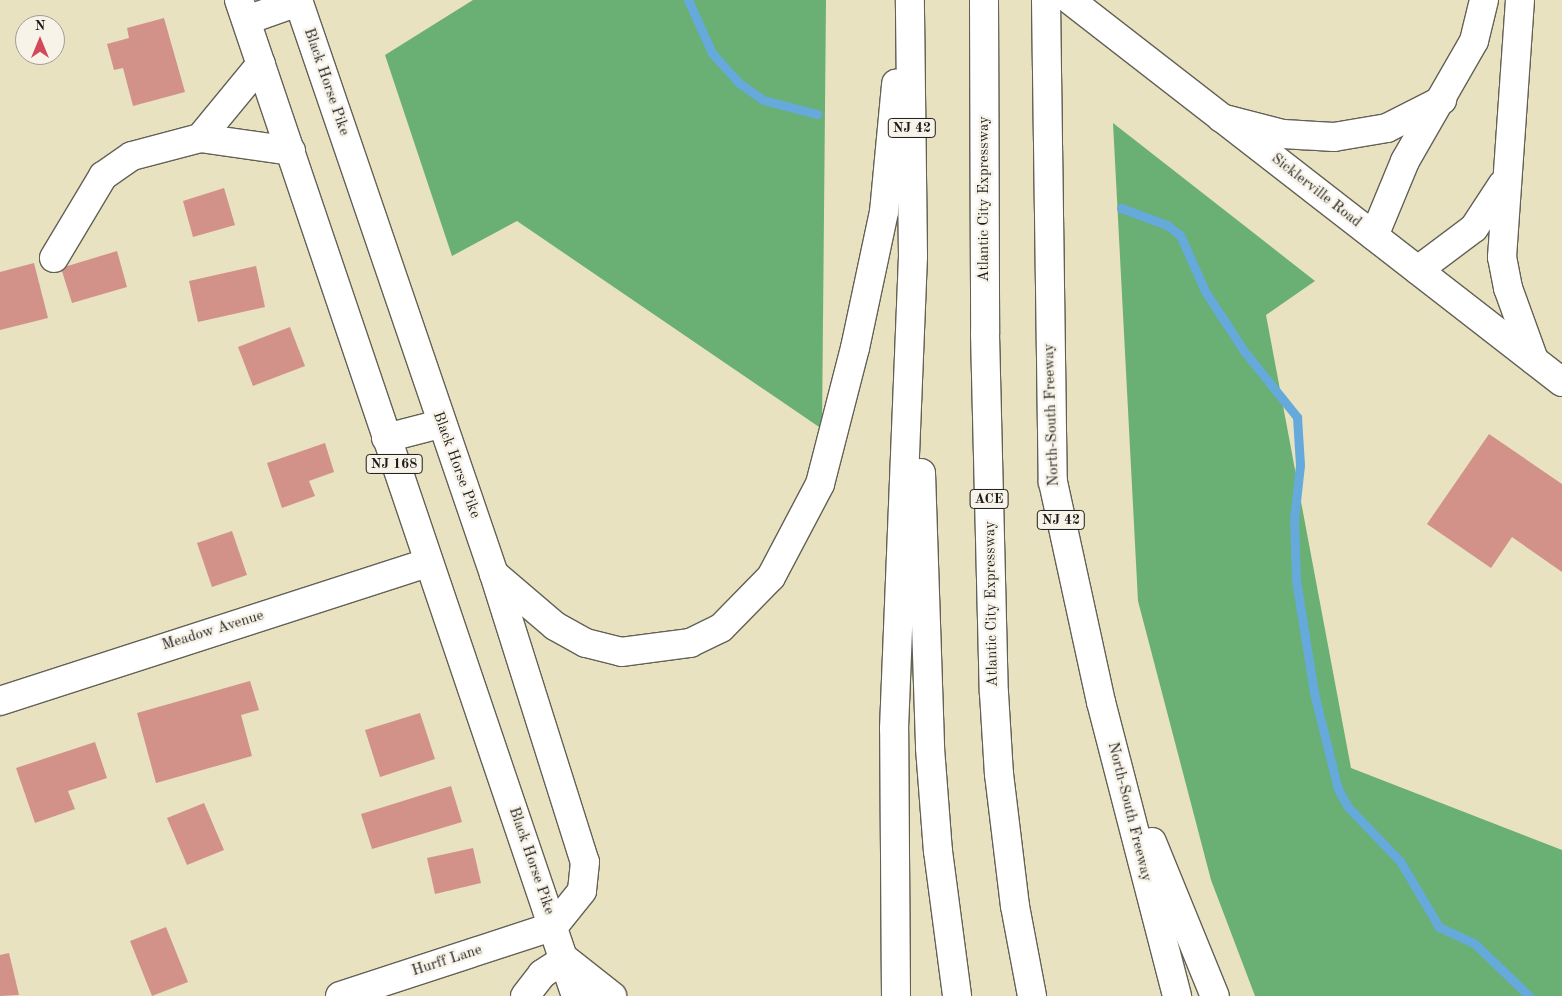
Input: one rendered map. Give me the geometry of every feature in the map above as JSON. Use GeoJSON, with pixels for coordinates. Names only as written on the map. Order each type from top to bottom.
{"type":"FeatureCollection","features":[{"type":"Feature","properties":{"kind":"main road"},"geometry":{"type":"LineString","coordinates":[[494,574],[555,626],[586,644],[621,652],[690,643],[721,628],[771,577],[820,484],[856,348],[884,212],[902,0]]}},
{"type":"Feature","properties":{"kind":"main road","name":"NJ 42"},"geometry":{"type":"LineString","coordinates":[[896,996],[894,729],[914,257],[910,0]]}},
{"type":"Feature","properties":{"kind":"main road","name":"Atlantic City Expressway"},"geometry":{"type":"LineString","coordinates":[[984,0],[985,334],[994,693],[999,774],[1032,996]]}},
{"type":"Feature","properties":{"kind":"main road","name":"North-South Freeway"},"geometry":{"type":"LineString","coordinates":[[1046,0],[1052,482],[1113,750],[1177,996]]}},
{"type":"Feature","properties":{"kind":"main road","name":"Sicklerville Road"},"geometry":{"type":"LineString","coordinates":[[1070,0],[1562,382]]}},
{"type":"Feature","properties":{"kind":"main road"},"geometry":{"type":"LineString","coordinates":[[1374,236],[1405,161],[1444,99],[1474,41],[1484,0]]}},
{"type":"Feature","properties":{"kind":"main road"},"geometry":{"type":"LineString","coordinates":[[1520,0],[1506,177],[1502,257],[1510,295],[1534,360]]}},
{"type":"Feature","properties":{"kind":"main road"},"geometry":{"type":"LineString","coordinates":[[243,10],[298,1]]}},
{"type":"Feature","properties":{"kind":"main road","name":"Black Horse Pike"},"geometry":{"type":"LineString","coordinates":[[298,1],[440,424],[494,574],[585,862],[582,891],[554,926]]}},
{"type":"Feature","properties":{"kind":"main road","name":"Black Horse Pike"},"geometry":{"type":"LineString","coordinates":[[243,10],[427,563],[554,926],[576,996]]}},
{"type":"Feature","properties":{"kind":"main road"},"geometry":{"type":"LineString","coordinates":[[200,138],[261,64]]}},
{"type":"Feature","properties":{"kind":"main road"},"geometry":{"type":"LineString","coordinates":[[1220,118],[1283,134],[1334,137],[1387,128],[1444,99]]}},
{"type":"Feature","properties":{"kind":"main road"},"geometry":{"type":"LineString","coordinates":[[54,258],[103,176],[132,156],[200,138],[291,151]]}},
{"type":"Feature","properties":{"kind":"main road"},"geometry":{"type":"LineString","coordinates":[[1418,270],[1474,228],[1506,177]]}},
{"type":"Feature","properties":{"kind":"main road"},"geometry":{"type":"LineString","coordinates":[[914,257],[930,748],[938,851],[957,996]]}},
{"type":"Feature","properties":{"kind":"main road"},"geometry":{"type":"LineString","coordinates":[[386,438],[440,424]]}},
{"type":"Feature","properties":{"kind":"main road","name":"Meadow Avenue"},"geometry":{"type":"LineString","coordinates":[[0,701],[427,563]]}},
{"type":"Feature","properties":{"kind":"main road"},"geometry":{"type":"LineString","coordinates":[[1113,750],[1215,996]]}},
{"type":"Feature","properties":{"kind":"main road","name":"Hurff Lane"},"geometry":{"type":"LineString","coordinates":[[340,996],[554,926]]}},
{"type":"Feature","properties":{"kind":"main road"},"geometry":{"type":"LineString","coordinates":[[524,996],[542,974],[565,959],[612,996]]}},
{"type":"Feature","properties":{"kind":"green space"},"geometry":{"type":"Polygon","coordinates":[[[473,0],[826,0],[822,429],[517,221],[452,256],[385,55],[473,0]]]}},
{"type":"Feature","properties":{"kind":"green space"},"geometry":{"type":"Polygon","coordinates":[[[1113,123],[1315,281],[1266,315],[1351,768],[1562,850],[1562,996],[1255,996],[1211,880],[1138,601],[1113,123]]]}},
{"type":"Feature","properties":{"kind":"building"},"geometry":{"type":"Polygon","coordinates":[[[164,18],[185,92],[133,106],[123,68],[114,70],[107,44],[129,38],[127,28],[164,18]]]}},
{"type":"Feature","properties":{"kind":"building"},"geometry":{"type":"Polygon","coordinates":[[[224,188],[235,225],[193,237],[183,201],[224,188]]]}},
{"type":"Feature","properties":{"kind":"building"},"geometry":{"type":"Polygon","coordinates":[[[117,251],[127,287],[72,303],[61,268],[117,251]]]}},
{"type":"Feature","properties":{"kind":"building"},"geometry":{"type":"Polygon","coordinates":[[[34,263],[48,318],[0,330],[0,272],[34,263]]]}},
{"type":"Feature","properties":{"kind":"building"},"geometry":{"type":"Polygon","coordinates":[[[256,266],[265,307],[198,322],[189,281],[256,266]]]}},
{"type":"Feature","properties":{"kind":"building"},"geometry":{"type":"Polygon","coordinates":[[[290,327],[305,366],[253,386],[238,347],[290,327]]]}},
{"type":"Feature","properties":{"kind":"building"},"geometry":{"type":"Polygon","coordinates":[[[1489,434],[1562,484],[1562,572],[1512,537],[1491,568],[1427,524],[1489,434]]]}},
{"type":"Feature","properties":{"kind":"building"},"geometry":{"type":"Polygon","coordinates":[[[325,443],[334,472],[309,481],[315,496],[282,508],[267,463],[325,443]]]}},
{"type":"Feature","properties":{"kind":"building"},"geometry":{"type":"Polygon","coordinates":[[[232,531],[247,575],[212,587],[197,543],[232,531]]]}},
{"type":"Feature","properties":{"kind":"building"},"geometry":{"type":"Polygon","coordinates":[[[250,681],[259,710],[241,715],[252,756],[156,783],[137,713],[250,681]]]}},
{"type":"Feature","properties":{"kind":"building"},"geometry":{"type":"Polygon","coordinates":[[[420,713],[435,759],[380,777],[365,730],[420,713]]]}},
{"type":"Feature","properties":{"kind":"building"},"geometry":{"type":"Polygon","coordinates":[[[95,742],[107,778],[68,791],[75,809],[35,823],[16,768],[95,742]]]}},
{"type":"Feature","properties":{"kind":"building"},"geometry":{"type":"Polygon","coordinates":[[[451,786],[462,822],[372,849],[361,814],[451,786]]]}},
{"type":"Feature","properties":{"kind":"building"},"geometry":{"type":"Polygon","coordinates":[[[204,803],[224,850],[187,865],[167,818],[204,803]]]}},
{"type":"Feature","properties":{"kind":"building"},"geometry":{"type":"Polygon","coordinates":[[[473,848],[481,883],[435,894],[427,858],[473,848]]]}},
{"type":"Feature","properties":{"kind":"building"},"geometry":{"type":"Polygon","coordinates":[[[166,927],[188,982],[152,996],[130,941],[166,927]]]}},
{"type":"Feature","properties":{"kind":"building"},"geometry":{"type":"Polygon","coordinates":[[[9,953],[19,995],[0,996],[0,955],[9,953]]]}},
{"type":"Feature","properties":{"kind":"waterway"},"geometry":{"type":"LineString","coordinates":[[688,0],[712,53],[739,83],[763,100],[817,114]]}},
{"type":"Feature","properties":{"kind":"waterway"},"geometry":{"type":"LineString","coordinates":[[1121,208],[1167,225],[1180,235],[1205,291],[1244,351],[1297,417],[1300,465],[1294,519],[1296,580],[1314,693],[1338,789],[1348,807],[1400,861],[1439,927],[1475,944],[1529,996]]}}]}
